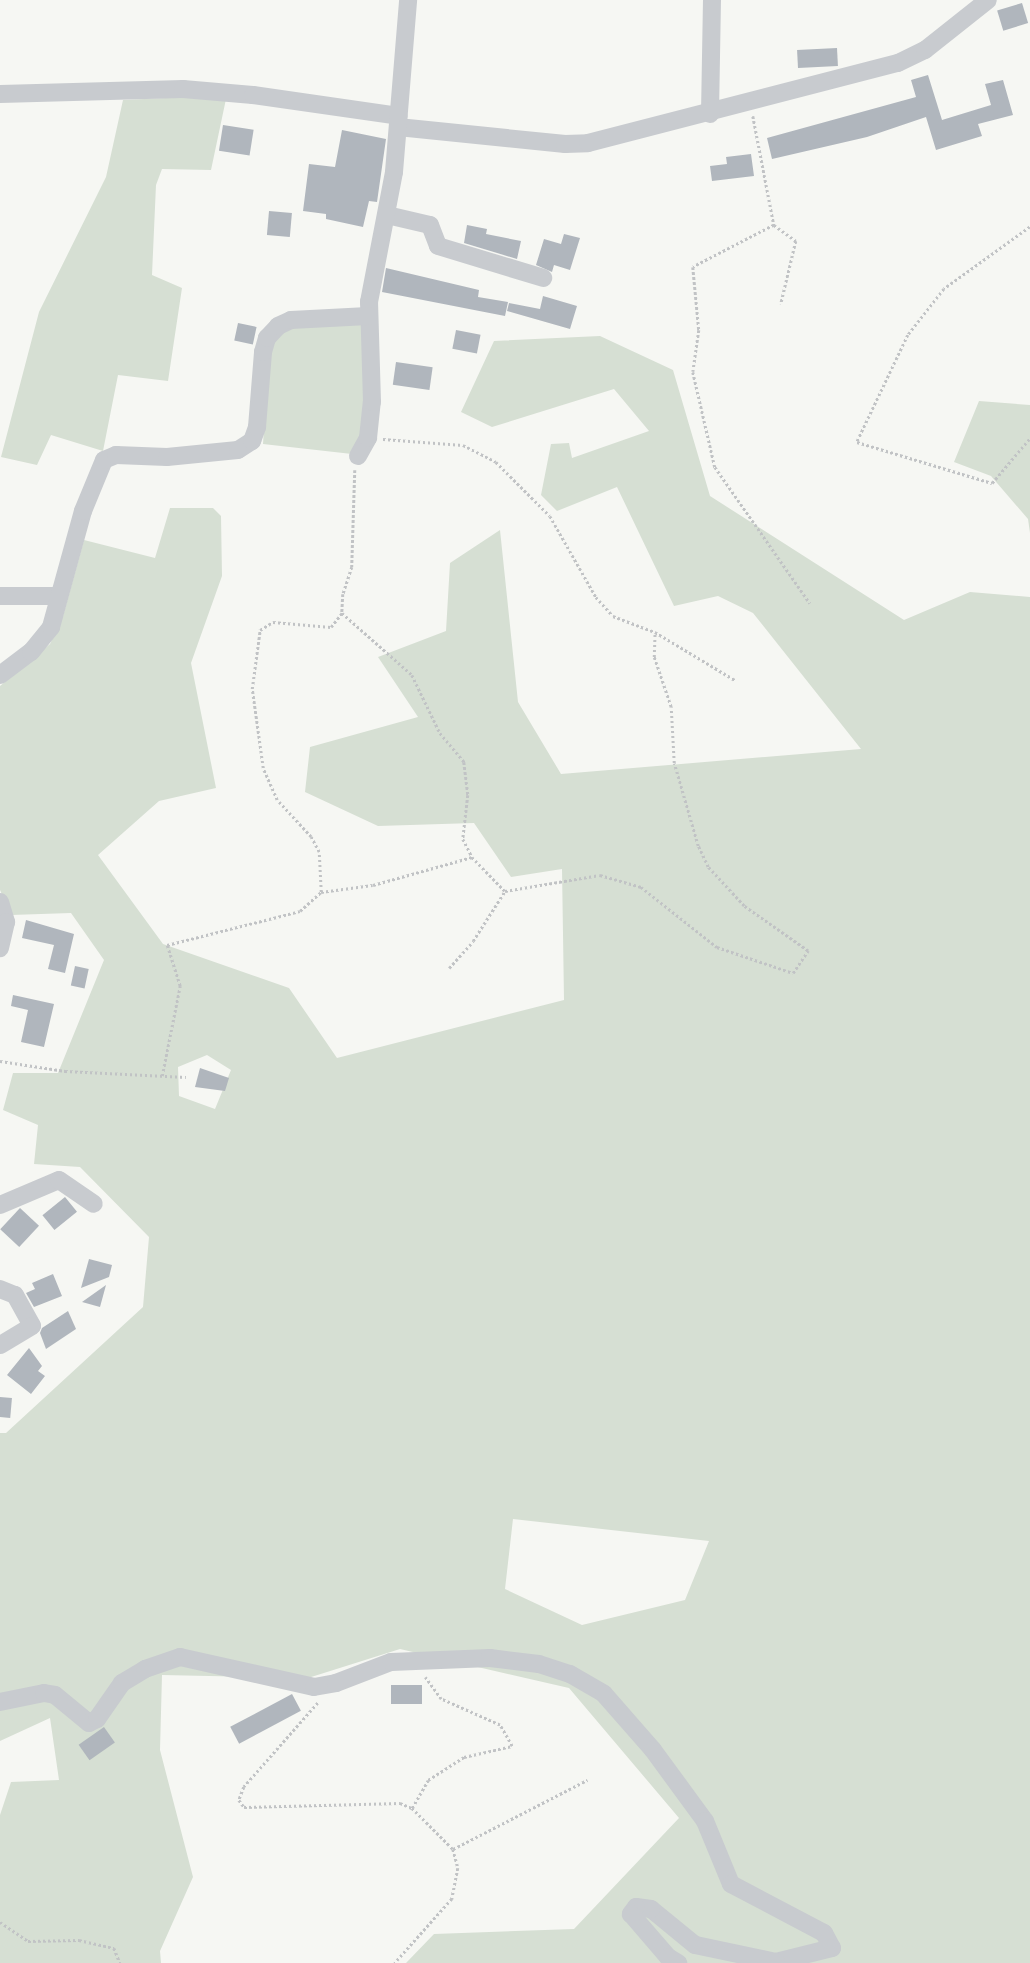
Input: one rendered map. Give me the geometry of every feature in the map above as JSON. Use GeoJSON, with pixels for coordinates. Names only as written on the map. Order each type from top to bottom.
{"type":"FeatureCollection","features":[{"type":"Feature","properties":{"kind":"street"},"geometry":{"type":"LineString","coordinates":[[358,456],[368,438],[372,402],[368,316],[387,215],[398,121],[408,0]]}},
{"type":"Feature","properties":{"kind":"street"},"geometry":{"type":"LineString","coordinates":[[710,114],[712,0]]}},
{"type":"Feature","properties":{"kind":"street"},"geometry":{"type":"LineString","coordinates":[[0,94],[184,89],[253,95],[398,121],[566,144],[588,143],[710,114],[898,63],[925,50],[988,0]]}},
{"type":"Feature","properties":{"kind":"street"},"geometry":{"type":"LineString","coordinates":[[387,215],[430,225],[438,246],[543,278]]}},
{"type":"Feature","properties":{"kind":"street"},"geometry":{"type":"LineString","coordinates":[[0,675],[31,652],[51,627],[83,511],[104,460],[116,454],[167,457],[238,450],[252,441],[257,427],[263,352],[267,338],[278,326],[291,320],[368,316]]}},
{"type":"Feature","properties":{"kind":"street"},"geometry":{"type":"LineString","coordinates":[[0,596],[59,596]]}},
{"type":"Feature","properties":{"kind":"street"},"geometry":{"type":"LineString","coordinates":[[0,902],[6,922],[0,948]]}},
{"type":"Feature","properties":{"kind":"street"},"geometry":{"type":"LineString","coordinates":[[0,1205],[59,1180],[94,1204]]}},
{"type":"Feature","properties":{"kind":"street"},"geometry":{"type":"LineString","coordinates":[[0,1289],[15,1295],[32,1326],[0,1345]]}},
{"type":"Feature","properties":{"kind":"street"},"geometry":{"type":"LineString","coordinates":[[0,1702],[44,1693],[55,1695],[89,1723],[122,1683],[145,1669],[180,1657],[285,1683],[323,1687],[391,1662],[490,1658],[539,1664],[570,1674],[604,1694],[653,1750],[705,1821],[731,1884],[824,1933],[832,1948],[776,1962],[704,1947],[695,1945],[651,1909],[636,1907],[631,1914],[668,1957],[678,1963]]}},
{"type":"Feature","properties":{"kind":"path"},"geometry":{"type":"LineString","coordinates":[[750,102],[774,225],[796,241],[781,304]]}},
{"type":"Feature","properties":{"kind":"path"},"geometry":{"type":"LineString","coordinates":[[774,225],[693,267],[700,330],[693,372],[715,467],[810,603]]}},
{"type":"Feature","properties":{"kind":"path"},"geometry":{"type":"LineString","coordinates":[[1030,227],[944,289],[908,335],[857,442],[992,483],[1030,438]]}},
{"type":"Feature","properties":{"kind":"path"},"geometry":{"type":"LineString","coordinates":[[368,438],[463,445],[496,462],[550,516],[596,597],[613,616],[655,632],[735,680]]}},
{"type":"Feature","properties":{"kind":"path"},"geometry":{"type":"LineString","coordinates":[[321,892],[319,852],[311,837],[277,800],[263,768],[252,689],[260,630],[273,622],[331,627],[342,613],[342,594],[352,567],[353,480],[358,456]]}},
{"type":"Feature","properties":{"kind":"path"},"geometry":{"type":"LineString","coordinates":[[342,613],[412,675],[440,733],[464,762],[468,794],[464,839],[472,857],[505,891]]}},
{"type":"Feature","properties":{"kind":"path"},"geometry":{"type":"LineString","coordinates":[[449,968],[473,941],[505,891],[600,875],[641,887],[717,947],[793,973],[808,951],[744,906],[708,867],[698,846],[674,763],[671,707],[654,658],[655,632]]}},
{"type":"Feature","properties":{"kind":"path"},"geometry":{"type":"LineString","coordinates":[[162,1076],[180,986],[167,945],[300,911],[321,892],[373,885],[472,857]]}},
{"type":"Feature","properties":{"kind":"path"},"geometry":{"type":"LineString","coordinates":[[0,1061],[65,1071],[186,1077]]}},
{"type":"Feature","properties":{"kind":"path"},"geometry":{"type":"LineString","coordinates":[[412,1808],[428,1780],[464,1757],[512,1746],[500,1725],[441,1699],[424,1676],[437,1660]]}},
{"type":"Feature","properties":{"kind":"path"},"geometry":{"type":"LineString","coordinates":[[323,1687],[317,1708],[244,1787],[239,1800],[244,1807],[400,1803],[412,1808],[453,1848],[458,1868],[452,1898],[395,1963]]}},
{"type":"Feature","properties":{"kind":"path"},"geometry":{"type":"LineString","coordinates":[[453,1848],[587,1780]]}},
{"type":"Feature","properties":{"kind":"path"},"geometry":{"type":"LineString","coordinates":[[0,1922],[28,1940],[79,1940],[114,1948],[120,1963]]}},
{"type":"Feature","properties":{"kind":"shaded area"},"geometry":{"type":"Polygon","coordinates":[[[187,97],[226,99],[211,170],[162,169],[156,185],[152,275],[182,288],[168,381],[118,375],[103,451],[51,435],[37,465],[1,457],[39,312],[106,177],[123,100],[187,97]]]}},
{"type":"Feature","properties":{"kind":"shaded area"},"geometry":{"type":"Polygon","coordinates":[[[365,322],[365,431],[352,454],[263,444],[269,349],[284,328],[365,322]]]}},
{"type":"Feature","properties":{"kind":"shaded area"},"geometry":{"type":"Polygon","coordinates":[[[600,336],[673,370],[710,496],[904,620],[970,592],[1030,597],[1030,1963],[406,1963],[434,1934],[574,1929],[679,1818],[569,1688],[400,1649],[308,1678],[162,1675],[160,1750],[193,1877],[160,1951],[161,1963],[0,1963],[0,1815],[11,1782],[59,1780],[50,1718],[0,1741],[0,1433],[6,1433],[143,1307],[149,1237],[80,1167],[34,1164],[38,1125],[3,1110],[13,1073],[58,1073],[104,960],[71,913],[11,915],[0,890],[0,686],[50,644],[63,616],[84,540],[155,558],[170,508],[213,508],[221,516],[222,576],[191,663],[216,788],[159,801],[98,855],[163,944],[289,988],[337,1058],[564,1000],[562,869],[511,877],[474,823],[378,826],[305,792],[310,747],[418,717],[378,657],[446,631],[450,563],[500,530],[518,702],[561,774],[861,749],[753,613],[718,596],[674,606],[617,487],[557,511],[541,495],[551,444],[569,443],[572,458],[649,431],[614,389],[492,427],[461,412],[494,341],[600,336]],[[207,1055],[178,1067],[179,1096],[215,1109],[231,1070],[207,1055]],[[513,1519],[505,1589],[582,1625],[685,1600],[709,1541],[513,1519]]]}},
{"type":"Feature","properties":{"kind":"shaded area"},"geometry":{"type":"Polygon","coordinates":[[[979,401],[1030,405],[1030,533],[1028,519],[991,476],[954,462],[979,401]]]}},
{"type":"Feature","properties":{"kind":"building"},"geometry":{"type":"Polygon","coordinates":[[[1022,3],[1028,23],[1003,31],[997,11],[1022,3]]]}},
{"type":"Feature","properties":{"kind":"building"},"geometry":{"type":"Polygon","coordinates":[[[837,48],[838,66],[798,68],[797,50],[837,48]]]}},
{"type":"Feature","properties":{"kind":"building"},"geometry":{"type":"Polygon","coordinates":[[[928,75],[942,120],[991,105],[985,84],[1003,80],[1013,115],[978,124],[982,136],[936,150],[926,117],[867,137],[772,159],[767,138],[916,97],[911,80],[928,75]]]}},
{"type":"Feature","properties":{"kind":"building"},"geometry":{"type":"Polygon","coordinates":[[[223,125],[254,130],[250,156],[219,151],[223,125]]]}},
{"type":"Feature","properties":{"kind":"building"},"geometry":{"type":"Polygon","coordinates":[[[342,130],[386,139],[377,202],[369,201],[363,227],[326,219],[326,214],[303,211],[309,164],[335,167],[342,130]]]}},
{"type":"Feature","properties":{"kind":"building"},"geometry":{"type":"Polygon","coordinates":[[[751,154],[754,176],[712,181],[710,166],[727,164],[726,157],[751,154]]]}},
{"type":"Feature","properties":{"kind":"building"},"geometry":{"type":"Polygon","coordinates":[[[269,211],[292,213],[290,237],[267,235],[269,211]]]}},
{"type":"Feature","properties":{"kind":"building"},"geometry":{"type":"Polygon","coordinates":[[[467,225],[487,229],[486,234],[521,241],[517,259],[464,243],[467,225]]]}},
{"type":"Feature","properties":{"kind":"building"},"geometry":{"type":"Polygon","coordinates":[[[564,234],[580,238],[570,270],[554,265],[552,272],[536,265],[544,239],[561,244],[564,234]]]}},
{"type":"Feature","properties":{"kind":"building"},"geometry":{"type":"Polygon","coordinates":[[[386,268],[479,290],[478,297],[508,302],[505,316],[382,292],[386,268]]]}},
{"type":"Feature","properties":{"kind":"building"},"geometry":{"type":"Polygon","coordinates":[[[543,296],[577,306],[570,329],[507,311],[509,303],[540,309],[543,296]]]}},
{"type":"Feature","properties":{"kind":"building"},"geometry":{"type":"Polygon","coordinates":[[[238,323],[257,327],[253,345],[234,341],[238,323]]]}},
{"type":"Feature","properties":{"kind":"building"},"geometry":{"type":"Polygon","coordinates":[[[456,330],[481,335],[477,353],[452,349],[456,330]]]}},
{"type":"Feature","properties":{"kind":"building"},"geometry":{"type":"Polygon","coordinates":[[[396,362],[433,367],[429,390],[393,385],[396,362]]]}},
{"type":"Feature","properties":{"kind":"building"},"geometry":{"type":"Polygon","coordinates":[[[26,920],[74,934],[65,973],[48,969],[54,945],[22,938],[26,920]]]}},
{"type":"Feature","properties":{"kind":"building"},"geometry":{"type":"Polygon","coordinates":[[[75,966],[89,969],[85,988],[71,986],[75,966]]]}},
{"type":"Feature","properties":{"kind":"building"},"geometry":{"type":"Polygon","coordinates":[[[13,995],[54,1004],[44,1047],[21,1042],[28,1010],[11,1006],[13,995]]]}},
{"type":"Feature","properties":{"kind":"building"},"geometry":{"type":"Polygon","coordinates":[[[200,1068],[229,1078],[225,1091],[195,1087],[200,1068]]]}},
{"type":"Feature","properties":{"kind":"building"},"geometry":{"type":"Polygon","coordinates":[[[65,1197],[77,1212],[54,1230],[42,1215],[65,1197]]]}},
{"type":"Feature","properties":{"kind":"building"},"geometry":{"type":"Polygon","coordinates":[[[20,1208],[39,1226],[19,1247],[0,1229],[20,1208]]]}},
{"type":"Feature","properties":{"kind":"building"},"geometry":{"type":"Polygon","coordinates":[[[89,1259],[112,1265],[109,1277],[81,1288],[89,1259]]]}},
{"type":"Feature","properties":{"kind":"building"},"geometry":{"type":"Polygon","coordinates":[[[53,1274],[62,1296],[34,1307],[26,1293],[35,1289],[32,1283],[53,1274]]]}},
{"type":"Feature","properties":{"kind":"building"},"geometry":{"type":"Polygon","coordinates":[[[106,1285],[100,1307],[82,1302],[106,1285]]]}},
{"type":"Feature","properties":{"kind":"building"},"geometry":{"type":"Polygon","coordinates":[[[68,1311],[76,1329],[46,1349],[40,1333],[42,1328],[68,1311]]]}},
{"type":"Feature","properties":{"kind":"building"},"geometry":{"type":"Polygon","coordinates":[[[29,1348],[42,1366],[38,1371],[45,1376],[31,1394],[7,1375],[29,1348]]]}},
{"type":"Feature","properties":{"kind":"building"},"geometry":{"type":"Polygon","coordinates":[[[0,1397],[12,1398],[10,1418],[0,1417],[0,1397]]]}},
{"type":"Feature","properties":{"kind":"building"},"geometry":{"type":"Polygon","coordinates":[[[391,1685],[422,1685],[422,1704],[391,1704],[391,1685]]]}},
{"type":"Feature","properties":{"kind":"building"},"geometry":{"type":"Polygon","coordinates":[[[292,1694],[301,1711],[239,1744],[230,1727],[292,1694]]]}},
{"type":"Feature","properties":{"kind":"building"},"geometry":{"type":"Polygon","coordinates":[[[104,1727],[115,1743],[90,1760],[79,1745],[104,1727]]]}}]}
